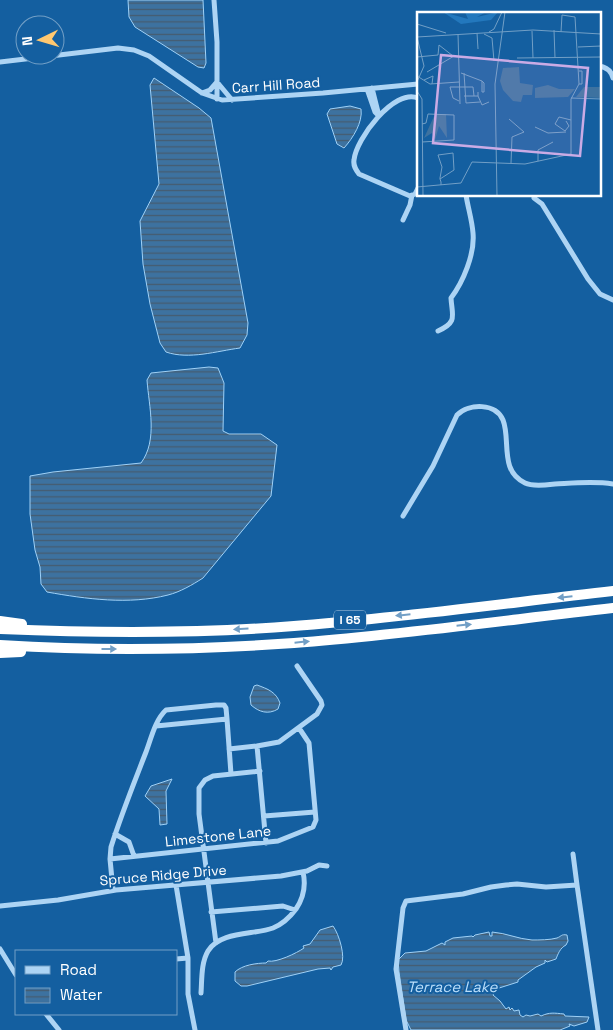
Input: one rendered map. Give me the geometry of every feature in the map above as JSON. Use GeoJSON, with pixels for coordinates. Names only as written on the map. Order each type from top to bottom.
{"type":"FeatureCollection","features":[{"type":"Feature","properties":{"kind":"highway","name":"I 65"},"geometry":{"type":"LineString","coordinates":[[0,629],[165,633],[294,626],[613,591]]}},
{"type":"Feature","properties":{"kind":"highway","name":"I 65"},"geometry":{"type":"LineString","coordinates":[[0,645],[60,648],[166,649],[294,643],[613,608]]}},
{"type":"Feature","properties":{"kind":"highway"},"geometry":{"type":"LineString","coordinates":[[0,621],[85,632]]}},
{"type":"Feature","properties":{"kind":"highway"},"geometry":{"type":"LineString","coordinates":[[0,654],[60,648]]}},
{"type":"Feature","properties":{"kind":"street"},"geometry":{"type":"LineString","coordinates":[[214,0],[217,99]]}},
{"type":"Feature","properties":{"kind":"street","name":"Carr Hill Road"},"geometry":{"type":"LineString","coordinates":[[0,62],[118,48],[134,50],[149,56],[202,94],[217,99],[232,100],[417,84]]}},
{"type":"Feature","properties":{"kind":"street"},"geometry":{"type":"LineString","coordinates":[[600,66],[605,66],[612,73],[613,78]]}},
{"type":"Feature","properties":{"kind":"street"},"geometry":{"type":"LineString","coordinates":[[202,94],[210,90],[217,82]]}},
{"type":"Feature","properties":{"kind":"street"},"geometry":{"type":"LineString","coordinates":[[217,82],[232,100]]}},
{"type":"Feature","properties":{"kind":"street"},"geometry":{"type":"LineString","coordinates":[[370,88],[375,112],[379,116]]}},
{"type":"Feature","properties":{"kind":"street"},"geometry":{"type":"LineString","coordinates":[[412,195],[410,196],[359,174],[354,168],[353,161],[364,137],[379,116],[400,99],[413,96],[417,98]]}},
{"type":"Feature","properties":{"kind":"street"},"geometry":{"type":"LineString","coordinates":[[404,220],[412,195],[417,189]]}},
{"type":"Feature","properties":{"kind":"street"},"geometry":{"type":"LineString","coordinates":[[438,331],[448,326],[453,319],[451,298],[460,285],[468,264],[473,235],[466,196]]}},
{"type":"Feature","properties":{"kind":"street"},"geometry":{"type":"LineString","coordinates":[[534,198],[542,204],[588,279],[600,294],[613,300]]}},
{"type":"Feature","properties":{"kind":"street"},"geometry":{"type":"LineString","coordinates":[[404,516],[433,466],[457,415],[461,411],[479,405],[488,407],[498,413],[503,420],[507,456],[512,472],[526,484],[613,484]]}},
{"type":"Feature","properties":{"kind":"street"},"geometry":{"type":"LineString","coordinates":[[229,749],[279,742],[317,714],[322,705],[321,700],[296,666]]}},
{"type":"Feature","properties":{"kind":"street"},"geometry":{"type":"LineString","coordinates":[[113,890],[110,859],[115,834],[156,726],[166,710],[224,705],[226,708],[231,774]]}},
{"type":"Feature","properties":{"kind":"street"},"geometry":{"type":"LineString","coordinates":[[156,726],[227,719]]}},
{"type":"Feature","properties":{"kind":"street"},"geometry":{"type":"LineString","coordinates":[[264,816],[315,812],[309,743],[299,728]]}},
{"type":"Feature","properties":{"kind":"street"},"geometry":{"type":"LineString","coordinates":[[257,746],[266,843]]}},
{"type":"Feature","properties":{"kind":"street"},"geometry":{"type":"LineString","coordinates":[[216,943],[203,850],[198,795],[202,783],[213,776],[260,771]]}},
{"type":"Feature","properties":{"kind":"street","name":"Limestone Lane"},"geometry":{"type":"LineString","coordinates":[[110,859],[266,843],[285,839],[313,827],[316,820],[315,812]]}},
{"type":"Feature","properties":{"kind":"street"},"geometry":{"type":"LineString","coordinates":[[115,834],[129,842],[134,856]]}},
{"type":"Feature","properties":{"kind":"street"},"geometry":{"type":"LineString","coordinates":[[573,854],[598,1030]]}},
{"type":"Feature","properties":{"kind":"street","name":"Spruce Ridge Drive"},"geometry":{"type":"LineString","coordinates":[[0,906],[58,900],[113,890],[281,876],[303,872],[318,865],[327,866]]}},
{"type":"Feature","properties":{"kind":"street"},"geometry":{"type":"LineString","coordinates":[[201,993],[204,960],[209,949],[216,943],[228,938],[273,928],[288,920],[301,902],[304,891],[303,872]]}},
{"type":"Feature","properties":{"kind":"street"},"geometry":{"type":"LineString","coordinates":[[406,1030],[401,1006],[396,959],[406,901],[463,894],[506,885],[518,884],[546,887],[577,885]]}},
{"type":"Feature","properties":{"kind":"street"},"geometry":{"type":"LineString","coordinates":[[176,885],[188,958],[188,994],[195,1030]]}},
{"type":"Feature","properties":{"kind":"street"},"geometry":{"type":"LineString","coordinates":[[211,912],[283,906],[295,910]]}},
{"type":"Feature","properties":{"kind":"street"},"geometry":{"type":"LineString","coordinates":[[0,949],[15,973]]}},
{"type":"Feature","properties":{"kind":"street"},"geometry":{"type":"LineString","coordinates":[[178,959],[188,958]]}},
{"type":"Feature","properties":{"kind":"street"},"geometry":{"type":"LineString","coordinates":[[47,1015],[58,1030]]}},
{"type":"Feature","properties":{"kind":"water"},"geometry":{"type":"Polygon","coordinates":[[[128,0],[203,0],[206,63],[204,68],[198,67],[135,27],[129,17],[128,0]]]}},
{"type":"Feature","properties":{"kind":"water"},"geometry":{"type":"Polygon","coordinates":[[[154,78],[211,118],[248,323],[247,335],[240,348],[184,355],[166,352],[160,343],[150,304],[143,264],[140,221],[159,184],[150,85],[154,78]]]}},
{"type":"Feature","properties":{"kind":"water"},"geometry":{"type":"Polygon","coordinates":[[[350,106],[361,109],[361,114],[357,130],[344,148],[337,144],[327,114],[330,109],[350,106]]]}},
{"type":"Feature","properties":{"kind":"water"},"geometry":{"type":"Polygon","coordinates":[[[209,367],[218,368],[224,383],[223,431],[229,434],[261,434],[277,445],[271,496],[203,578],[177,592],[138,600],[108,600],[47,592],[41,584],[40,567],[35,550],[30,514],[30,476],[141,463],[146,454],[151,434],[147,380],[151,373],[209,367]]]}},
{"type":"Feature","properties":{"kind":"water"},"geometry":{"type":"Polygon","coordinates":[[[257,685],[276,696],[280,703],[278,709],[264,712],[251,705],[250,697],[254,686],[257,685]]]}},
{"type":"Feature","properties":{"kind":"water"},"geometry":{"type":"Polygon","coordinates":[[[172,779],[166,791],[167,824],[160,825],[159,809],[145,796],[151,786],[172,779]]]}},
{"type":"Feature","properties":{"kind":"water"},"geometry":{"type":"Polygon","coordinates":[[[333,926],[341,946],[343,957],[341,965],[333,967],[331,970],[330,968],[318,969],[247,986],[241,986],[235,981],[235,972],[238,970],[250,965],[276,961],[292,955],[304,948],[303,946],[310,944],[320,930],[333,926]]]}},
{"type":"Feature","properties":{"kind":"water","name":"Terrace Lake"},"geometry":{"type":"Polygon","coordinates":[[[489,932],[490,936],[492,936],[492,932],[532,940],[551,939],[567,935],[568,941],[556,959],[547,962],[545,960],[545,963],[536,967],[518,980],[518,982],[496,989],[493,995],[506,1009],[509,1007],[510,1010],[512,1008],[514,1011],[519,1010],[520,1015],[523,1017],[526,1015],[538,1014],[541,1016],[557,1013],[564,1014],[565,1016],[589,1017],[587,1022],[574,1026],[569,1024],[570,1026],[560,1030],[411,1030],[406,1020],[398,960],[405,953],[426,951],[442,943],[445,945],[445,942],[453,938],[473,937],[489,932]]]}}]}
